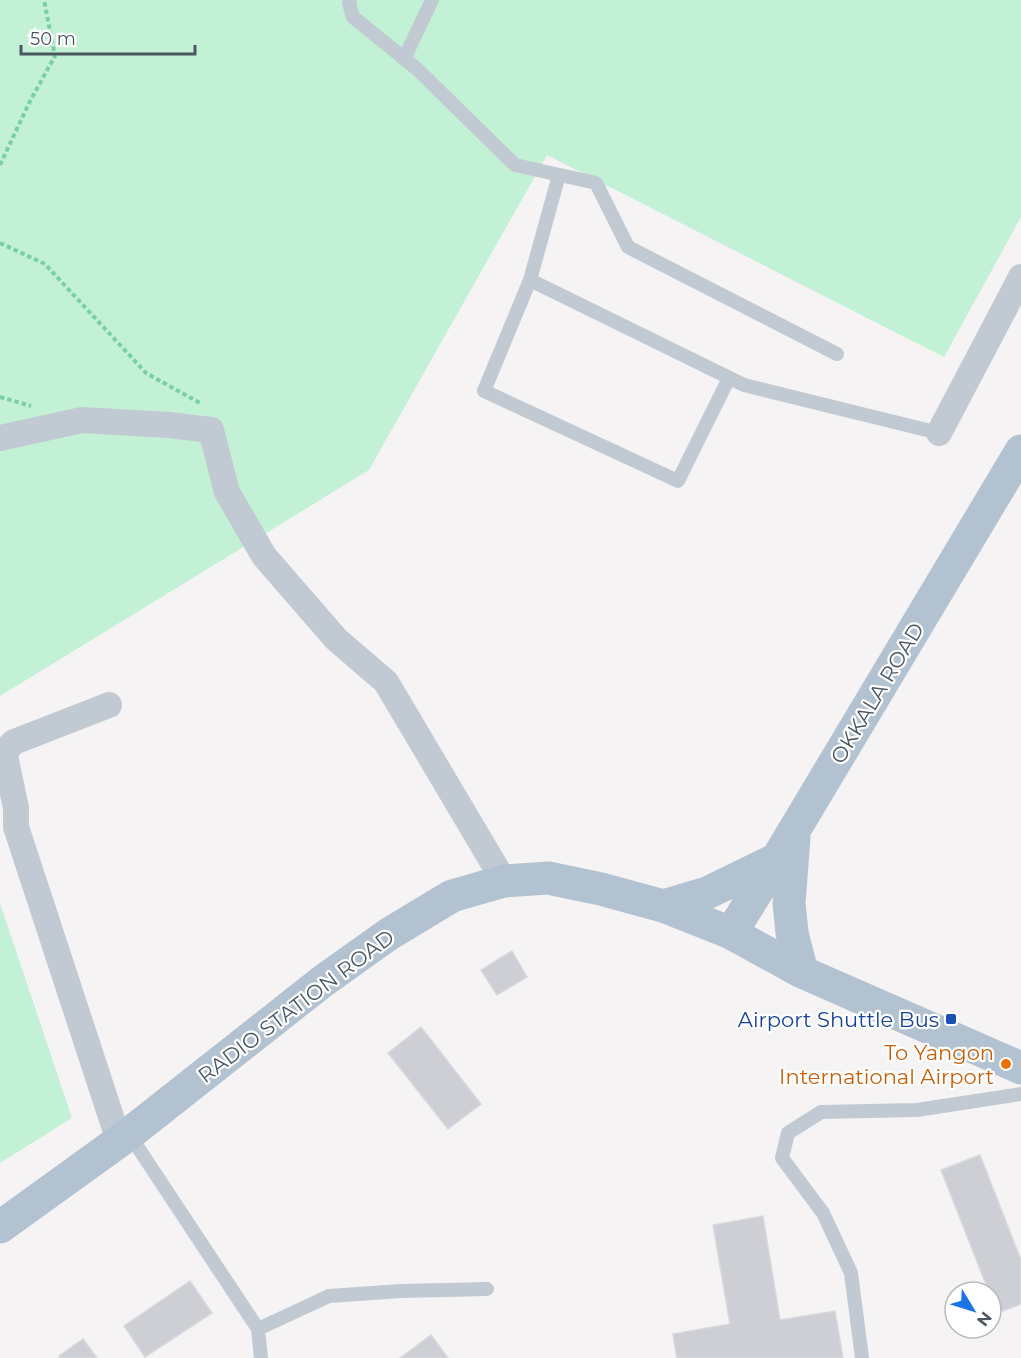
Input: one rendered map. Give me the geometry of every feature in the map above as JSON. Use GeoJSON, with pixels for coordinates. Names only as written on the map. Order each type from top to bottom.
{"type":"FeatureCollection","features":[{"type":"Feature","properties":{"kind":"main road","name":"OKKALA ROAD"},"geometry":{"type":"LineString","coordinates":[[731,933],[1021,452]]}},
{"type":"Feature","properties":{"kind":"main road"},"geometry":{"type":"LineString","coordinates":[[795,830],[789,903],[792,933],[802,972]]}},
{"type":"Feature","properties":{"kind":"main road"},"geometry":{"type":"LineString","coordinates":[[663,906],[707,893],[777,859]]}},
{"type":"Feature","properties":{"kind":"main road","name":"RADIO STATION ROAD"},"geometry":{"type":"LineString","coordinates":[[0,1227],[124,1137],[323,981],[389,934],[452,896],[504,881],[548,878],[601,889],[663,906],[731,933],[802,972],[1021,1068]]}},
{"type":"Feature","properties":{"kind":"street"},"geometry":{"type":"LineString","coordinates":[[939,433],[1021,277]]}},
{"type":"Feature","properties":{"kind":"street"},"geometry":{"type":"LineString","coordinates":[[0,438],[82,420],[211,430],[227,492],[264,556],[336,639],[386,682],[504,881]]}},
{"type":"Feature","properties":{"kind":"street"},"geometry":{"type":"LineString","coordinates":[[109,705],[14,742],[8,748],[5,756],[16,808],[16,827],[124,1137]]}},
{"type":"Feature","properties":{"kind":"lane"},"geometry":{"type":"LineString","coordinates":[[350,0],[353,17],[417,69],[515,165],[596,183],[628,247],[837,354]]}},
{"type":"Feature","properties":{"kind":"lane"},"geometry":{"type":"LineString","coordinates":[[404,59],[432,0]]}},
{"type":"Feature","properties":{"kind":"lane"},"geometry":{"type":"LineString","coordinates":[[559,175],[530,280],[484,391],[678,481],[729,378]]}},
{"type":"Feature","properties":{"kind":"lane"},"geometry":{"type":"LineString","coordinates":[[530,280],[744,385],[939,433]]}},
{"type":"Feature","properties":{"kind":"lane"},"geometry":{"type":"LineString","coordinates":[[862,1358],[851,1274],[823,1213],[782,1158],[788,1133],[821,1112],[916,1110],[1021,1094]]}},
{"type":"Feature","properties":{"kind":"lane"},"geometry":{"type":"LineString","coordinates":[[124,1137],[258,1329],[261,1358]]}},
{"type":"Feature","properties":{"kind":"lane"},"geometry":{"type":"LineString","coordinates":[[258,1329],[329,1296],[401,1291],[487,1289]]}},
{"type":"Feature","properties":{"kind":"path"},"geometry":{"type":"LineString","coordinates":[[0,165],[30,101],[55,56],[44,0]]}},
{"type":"Feature","properties":{"kind":"path"},"geometry":{"type":"LineString","coordinates":[[0,243],[45,264],[146,373],[203,405]]}},
{"type":"Feature","properties":{"kind":"green space"},"geometry":{"type":"Polygon","coordinates":[[[0,0],[1021,0],[1021,217],[944,357],[547,155],[369,470],[0,696],[0,0]]]}},
{"type":"Feature","properties":{"kind":"green space"},"geometry":{"type":"Polygon","coordinates":[[[0,903],[72,1118],[0,1163],[0,903]]]}},
{"type":"Feature","properties":{"kind":"building"},"geometry":{"type":"Polygon","coordinates":[[[512,951],[527,977],[497,995],[481,970],[512,951]]]}},
{"type":"Feature","properties":{"kind":"building"},"geometry":{"type":"Polygon","coordinates":[[[421,1027],[481,1104],[448,1129],[388,1053],[421,1027]]]}},
{"type":"Feature","properties":{"kind":"building"},"geometry":{"type":"Polygon","coordinates":[[[980,1155],[1021,1260],[1021,1304],[1003,1311],[1003,1280],[984,1280],[941,1170],[980,1155]]]}},
{"type":"Feature","properties":{"kind":"building"},"geometry":{"type":"Polygon","coordinates":[[[763,1216],[780,1320],[835,1311],[843,1358],[677,1358],[673,1334],[730,1324],[713,1225],[763,1216]]]}},
{"type":"Feature","properties":{"kind":"building"},"geometry":{"type":"Polygon","coordinates":[[[190,1281],[212,1313],[145,1357],[124,1326],[190,1281]]]}},
{"type":"Feature","properties":{"kind":"building"},"geometry":{"type":"Polygon","coordinates":[[[431,1335],[448,1358],[400,1358],[431,1335]]]}},
{"type":"Feature","properties":{"kind":"building"},"geometry":{"type":"Polygon","coordinates":[[[83,1339],[97,1358],[60,1358],[59,1356],[83,1339]]]}},
{"type":"Feature","properties":{"kind":"place","name":"Airport Shuttle Bus"},"geometry":{"type":"Point","coordinates":[951,1019]}},
{"type":"Feature","properties":{"kind":"place","name":"To Yangon International Airport"},"geometry":{"type":"Point","coordinates":[1006,1064]}}]}
